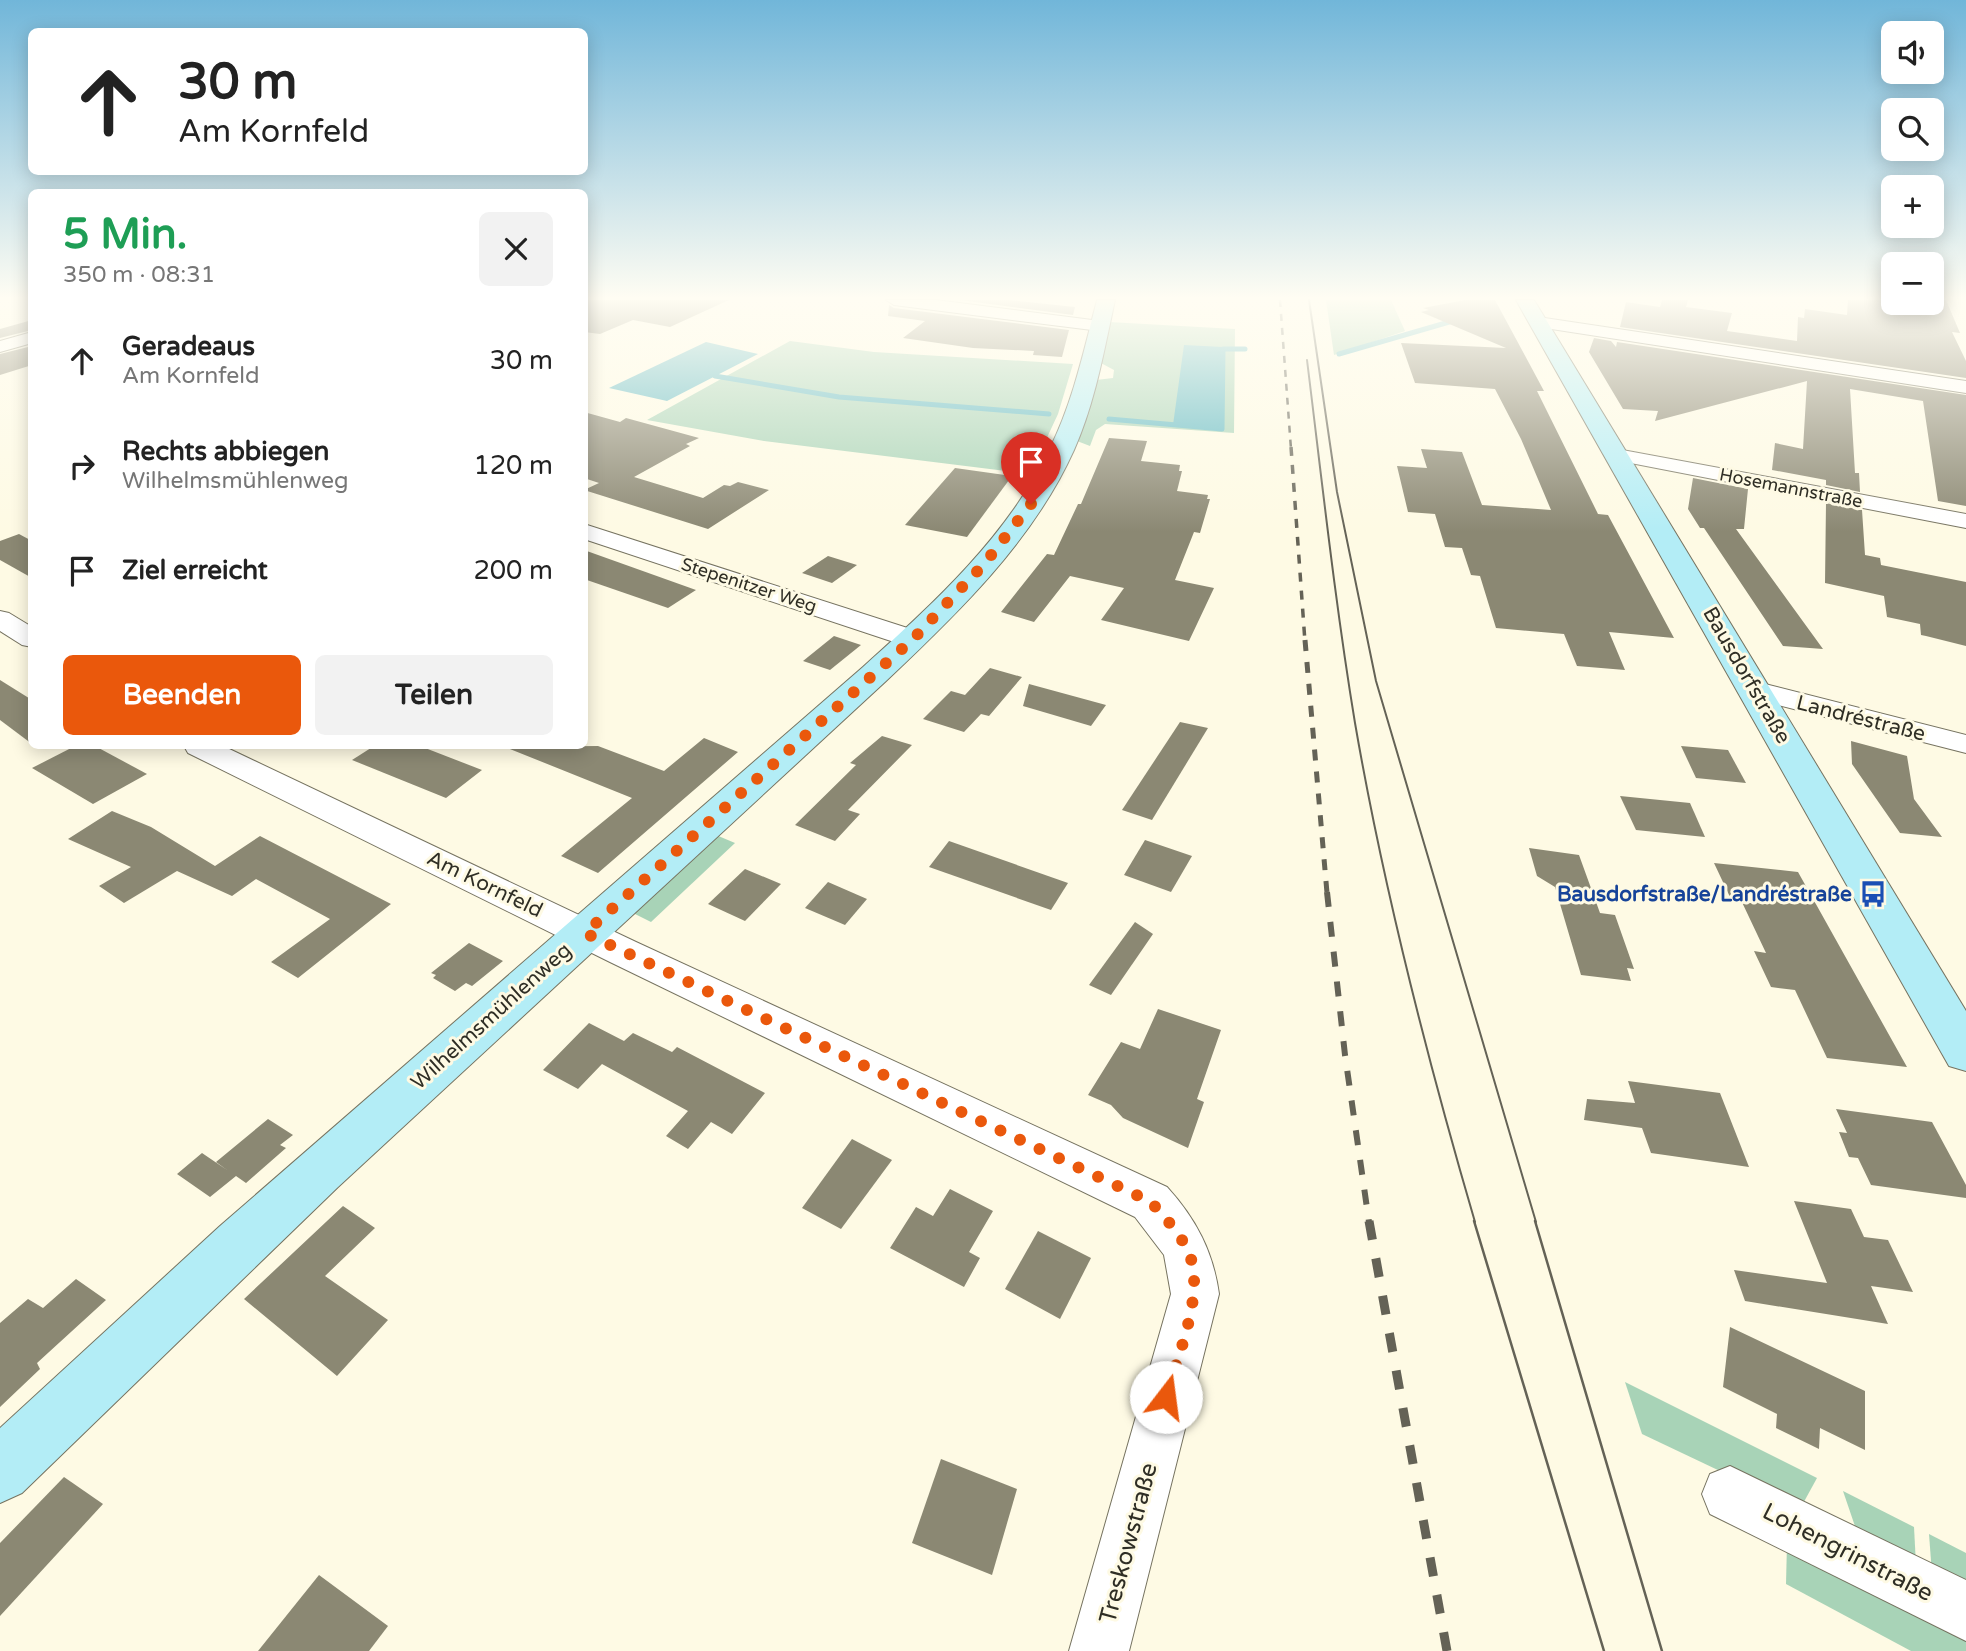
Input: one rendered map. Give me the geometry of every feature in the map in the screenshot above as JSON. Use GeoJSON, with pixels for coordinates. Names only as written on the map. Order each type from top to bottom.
{"type":"FeatureCollection","features":[{"type":"Feature","properties":{"kind":"street","name":"Wilhelmsmühlenweg"},"geometry":{"type":"LineString","coordinates":[[0,1471],[206,1273],[913,639],[985,563],[1040,490],[1074,424],[1087,377]]}},
{"type":"Feature","properties":{"kind":"street","name":"Bausdorfstraße"},"geometry":{"type":"LineString","coordinates":[[1571,377],[1966,1052]]}},
{"type":"Feature","properties":{"kind":"street"},"geometry":{"type":"LineString","coordinates":[[1900,377],[1966,387]]}},
{"type":"Feature","properties":{"kind":"street","name":"Hosemannstraße"},"geometry":{"type":"LineString","coordinates":[[1617,455],[1966,521]]}},
{"type":"Feature","properties":{"kind":"street","name":"Stepenitzer Weg"},"geometry":{"type":"LineString","coordinates":[[588,532],[913,639]]}},
{"type":"Feature","properties":{"kind":"street"},"geometry":{"type":"LineString","coordinates":[[0,619],[28,636]]}},
{"type":"Feature","properties":{"kind":"street","name":"Landréstraße"},"geometry":{"type":"LineString","coordinates":[[1757,691],[1966,744]]}},
{"type":"Feature","properties":{"kind":"street","name":"Am Kornfeld"},"geometry":{"type":"LineString","coordinates":[[206,749],[585,933],[1151,1202]]}},
{"type":"Feature","properties":{"kind":"street","name":"Treskowstraße"},"geometry":{"type":"LineString","coordinates":[[1099,1651],[1195,1294],[1191,1260],[1176,1230],[1151,1202]]}},
{"type":"Feature","properties":{"kind":"street","name":"Lohengrinstraße"},"geometry":{"type":"LineString","coordinates":[[1730,1494],[1966,1611]]}},
{"type":"Feature","properties":{"kind":"green space"},"geometry":{"type":"Polygon","coordinates":[[[725,377],[1069,377],[1058,414],[1030,474],[764,441],[647,420],[725,377]]]}},
{"type":"Feature","properties":{"kind":"green space"},"geometry":{"type":"Polygon","coordinates":[[[1235,377],[1234,433],[1105,424],[1096,430],[1090,446],[1077,441],[1096,380],[1235,377]]]}},
{"type":"Feature","properties":{"kind":"green space"},"geometry":{"type":"Polygon","coordinates":[[[716,835],[735,843],[651,922],[633,913],[716,835]]]}},
{"type":"Feature","properties":{"kind":"green space"},"geometry":{"type":"Polygon","coordinates":[[[1625,1382],[1817,1478],[1800,1509],[1642,1434],[1625,1382]]]}},
{"type":"Feature","properties":{"kind":"green space"},"geometry":{"type":"Polygon","coordinates":[[[1843,1491],[1914,1527],[1916,1565],[1858,1535],[1843,1491]]]}},
{"type":"Feature","properties":{"kind":"green space"},"geometry":{"type":"Polygon","coordinates":[[[1929,1534],[1966,1553],[1966,1591],[1932,1574],[1929,1534]]]}},
{"type":"Feature","properties":{"kind":"green space"},"geometry":{"type":"Polygon","coordinates":[[[1787,1543],[1966,1636],[1966,1651],[1911,1651],[1786,1584],[1787,1543]]]}},
{"type":"Feature","properties":{"kind":"water"},"geometry":{"type":"Polygon","coordinates":[[[632,377],[713,377],[667,401],[609,388],[632,377]]]}},
{"type":"Feature","properties":{"kind":"water"},"geometry":{"type":"Polygon","coordinates":[[[1180,377],[1223,377],[1222,429],[1173,425],[1180,377]]]}},
{"type":"Feature","properties":{"kind":"building"},"geometry":{"type":"Polygon","coordinates":[[[1413,377],[1536,377],[1544,391],[1537,391],[1598,514],[1608,515],[1674,638],[1609,632],[1625,670],[1577,666],[1564,634],[1496,628],[1480,576],[1471,575],[1462,548],[1445,547],[1435,514],[1408,512],[1397,466],[1427,468],[1421,449],[1462,452],[1482,505],[1551,510],[1521,439],[1495,389],[1415,383],[1413,377]]]}},
{"type":"Feature","properties":{"kind":"building"},"geometry":{"type":"Polygon","coordinates":[[[1604,377],[1848,377],[1966,395],[1966,506],[1938,501],[1923,401],[1850,389],[1855,473],[1859,473],[1860,492],[1826,485],[1826,480],[1772,470],[1775,443],[1803,449],[1807,381],[1655,421],[1658,411],[1623,409],[1604,377]]]}},
{"type":"Feature","properties":{"kind":"building"},"geometry":{"type":"Polygon","coordinates":[[[588,413],[620,422],[626,418],[699,438],[686,444],[690,446],[634,477],[703,498],[724,485],[730,486],[738,482],[769,490],[708,529],[588,491],[588,488],[599,483],[588,479],[588,413]]]}},
{"type":"Feature","properties":{"kind":"building"},"geometry":{"type":"Polygon","coordinates":[[[1109,438],[1147,441],[1141,461],[1180,465],[1179,471],[1182,471],[1177,491],[1208,495],[1207,499],[1210,499],[1200,533],[1194,532],[1175,580],[1214,588],[1189,641],[1101,620],[1124,588],[1070,576],[1034,622],[1001,612],[1047,554],[1054,555],[1078,504],[1081,504],[1109,438]]]}},
{"type":"Feature","properties":{"kind":"building"},"geometry":{"type":"Polygon","coordinates":[[[955,468],[1012,476],[967,537],[905,525],[955,468]]]}},
{"type":"Feature","properties":{"kind":"building"},"geometry":{"type":"Polygon","coordinates":[[[1693,478],[1748,489],[1744,529],[1736,529],[1823,649],[1783,646],[1704,528],[1700,528],[1688,509],[1693,478]]]}},
{"type":"Feature","properties":{"kind":"building"},"geometry":{"type":"Polygon","coordinates":[[[1826,503],[1862,510],[1865,555],[1880,558],[1881,565],[1966,582],[1966,646],[1921,635],[1920,624],[1887,617],[1884,596],[1825,583],[1826,503]]]}},
{"type":"Feature","properties":{"kind":"building"},"geometry":{"type":"Polygon","coordinates":[[[19,534],[28,539],[28,576],[0,560],[0,541],[19,534]]]}},
{"type":"Feature","properties":{"kind":"building"},"geometry":{"type":"Polygon","coordinates":[[[588,551],[696,590],[668,608],[588,580],[588,551]]]}},
{"type":"Feature","properties":{"kind":"building"},"geometry":{"type":"Polygon","coordinates":[[[828,556],[857,565],[832,583],[802,573],[828,556]]]}},
{"type":"Feature","properties":{"kind":"building"},"geometry":{"type":"Polygon","coordinates":[[[834,636],[861,645],[830,670],[803,661],[834,636]]]}},
{"type":"Feature","properties":{"kind":"building"},"geometry":{"type":"Polygon","coordinates":[[[990,668],[1022,677],[989,716],[981,714],[964,732],[923,719],[951,691],[965,695],[990,668]]]}},
{"type":"Feature","properties":{"kind":"building"},"geometry":{"type":"Polygon","coordinates":[[[0,680],[28,698],[28,741],[0,720],[0,680]]]}},
{"type":"Feature","properties":{"kind":"building"},"geometry":{"type":"Polygon","coordinates":[[[1029,684],[1106,705],[1091,726],[1023,706],[1029,684]]]}},
{"type":"Feature","properties":{"kind":"building"},"geometry":{"type":"Polygon","coordinates":[[[1180,722],[1208,728],[1152,820],[1122,810],[1180,722]]]}},
{"type":"Feature","properties":{"kind":"building"},"geometry":{"type":"Polygon","coordinates":[[[882,736],[912,745],[848,810],[860,814],[835,841],[795,825],[856,765],[850,763],[882,736]]]}},
{"type":"Feature","properties":{"kind":"building"},"geometry":{"type":"Polygon","coordinates":[[[704,738],[738,752],[598,873],[561,856],[632,798],[510,749],[588,749],[588,746],[598,746],[664,771],[704,738]]]}},
{"type":"Feature","properties":{"kind":"building"},"geometry":{"type":"Polygon","coordinates":[[[1851,741],[1907,756],[1914,799],[1942,837],[1900,833],[1852,764],[1851,741]]]}},
{"type":"Feature","properties":{"kind":"building"},"geometry":{"type":"Polygon","coordinates":[[[1681,746],[1728,750],[1746,783],[1696,778],[1681,746]]]}},
{"type":"Feature","properties":{"kind":"building"},"geometry":{"type":"Polygon","coordinates":[[[69,749],[101,749],[147,774],[93,804],[32,768],[69,749]]]}},
{"type":"Feature","properties":{"kind":"building"},"geometry":{"type":"Polygon","coordinates":[[[369,749],[428,749],[482,770],[446,798],[352,760],[369,749]]]}},
{"type":"Feature","properties":{"kind":"building"},"geometry":{"type":"Polygon","coordinates":[[[1620,796],[1690,803],[1705,837],[1636,830],[1620,796]]]}},
{"type":"Feature","properties":{"kind":"building"},"geometry":{"type":"Polygon","coordinates":[[[112,811],[151,827],[215,866],[260,836],[391,904],[298,978],[271,962],[330,919],[256,879],[232,896],[177,871],[124,903],[99,886],[131,867],[68,839],[112,811]]]}},
{"type":"Feature","properties":{"kind":"building"},"geometry":{"type":"Polygon","coordinates":[[[1145,840],[1192,856],[1171,892],[1124,875],[1145,840]]]}},
{"type":"Feature","properties":{"kind":"building"},"geometry":{"type":"Polygon","coordinates":[[[949,841],[1068,883],[1051,910],[929,867],[949,841]]]}},
{"type":"Feature","properties":{"kind":"building"},"geometry":{"type":"Polygon","coordinates":[[[1529,848],[1579,855],[1600,913],[1615,915],[1634,969],[1627,968],[1631,981],[1581,975],[1555,887],[1537,876],[1529,848]]]}},
{"type":"Feature","properties":{"kind":"building"},"geometry":{"type":"Polygon","coordinates":[[[1714,863],[1798,872],[1907,1067],[1827,1058],[1795,990],[1771,987],[1754,951],[1766,953],[1740,898],[1730,897],[1714,863]]]}},
{"type":"Feature","properties":{"kind":"building"},"geometry":{"type":"Polygon","coordinates":[[[745,869],[781,884],[745,921],[708,904],[745,869]]]}},
{"type":"Feature","properties":{"kind":"building"},"geometry":{"type":"Polygon","coordinates":[[[828,882],[867,899],[845,925],[805,908],[828,882]]]}},
{"type":"Feature","properties":{"kind":"building"},"geometry":{"type":"Polygon","coordinates":[[[1135,922],[1153,934],[1111,995],[1089,985],[1135,922]]]}},
{"type":"Feature","properties":{"kind":"building"},"geometry":{"type":"Polygon","coordinates":[[[469,943],[503,961],[472,986],[466,983],[455,991],[433,978],[436,975],[431,973],[469,943]]]}},
{"type":"Feature","properties":{"kind":"building"},"geometry":{"type":"Polygon","coordinates":[[[1158,1009],[1221,1030],[1197,1099],[1204,1102],[1188,1148],[1123,1118],[1111,1105],[1088,1095],[1121,1042],[1140,1049],[1158,1009]]]}},
{"type":"Feature","properties":{"kind":"building"},"geometry":{"type":"Polygon","coordinates":[[[589,1023],[624,1041],[633,1033],[672,1052],[677,1047],[765,1093],[732,1134],[711,1122],[688,1149],[666,1136],[688,1111],[602,1064],[578,1089],[543,1070],[589,1023]]]}},
{"type":"Feature","properties":{"kind":"building"},"geometry":{"type":"Polygon","coordinates":[[[1628,1081],[1720,1093],[1749,1167],[1651,1153],[1642,1128],[1584,1120],[1587,1099],[1635,1103],[1628,1081]]]}},
{"type":"Feature","properties":{"kind":"building"},"geometry":{"type":"Polygon","coordinates":[[[1836,1109],[1932,1122],[1966,1185],[1966,1198],[1871,1185],[1858,1158],[1849,1157],[1839,1132],[1847,1133],[1836,1109]]]}},
{"type":"Feature","properties":{"kind":"building"},"geometry":{"type":"Polygon","coordinates":[[[268,1119],[293,1135],[280,1145],[286,1148],[246,1183],[236,1176],[210,1197],[177,1174],[202,1153],[227,1170],[216,1162],[268,1119]]]}},
{"type":"Feature","properties":{"kind":"building"},"geometry":{"type":"Polygon","coordinates":[[[852,1139],[892,1160],[841,1229],[802,1208],[852,1139]]]}},
{"type":"Feature","properties":{"kind":"building"},"geometry":{"type":"Polygon","coordinates":[[[950,1189],[993,1211],[969,1252],[980,1258],[964,1287],[890,1248],[916,1207],[933,1216],[950,1189]]]}},
{"type":"Feature","properties":{"kind":"building"},"geometry":{"type":"Polygon","coordinates":[[[1794,1201],[1851,1209],[1864,1237],[1888,1240],[1913,1292],[1871,1286],[1888,1324],[1745,1301],[1734,1270],[1827,1283],[1794,1201]]]}},
{"type":"Feature","properties":{"kind":"building"},"geometry":{"type":"Polygon","coordinates":[[[343,1206],[375,1228],[325,1276],[388,1320],[337,1376],[244,1299],[343,1206]]]}},
{"type":"Feature","properties":{"kind":"building"},"geometry":{"type":"Polygon","coordinates":[[[1038,1231],[1091,1258],[1060,1319],[1005,1289],[1038,1231]]]}},
{"type":"Feature","properties":{"kind":"building"},"geometry":{"type":"Polygon","coordinates":[[[76,1279],[106,1300],[37,1363],[40,1369],[0,1407],[0,1323],[28,1299],[43,1308],[76,1279]]]}},
{"type":"Feature","properties":{"kind":"building"},"geometry":{"type":"Polygon","coordinates":[[[1730,1327],[1865,1391],[1865,1450],[1820,1428],[1819,1449],[1776,1428],[1777,1414],[1723,1387],[1730,1327]]]}},
{"type":"Feature","properties":{"kind":"building"},"geometry":{"type":"Polygon","coordinates":[[[941,1459],[1017,1489],[992,1575],[912,1543],[941,1459]]]}},
{"type":"Feature","properties":{"kind":"building"},"geometry":{"type":"Polygon","coordinates":[[[64,1477],[103,1504],[0,1616],[0,1543],[64,1477]]]}},
{"type":"Feature","properties":{"kind":"building"},"geometry":{"type":"Polygon","coordinates":[[[319,1575],[388,1626],[369,1651],[258,1651],[319,1575]]]}},
{"type":"Feature","properties":{"kind":"waterway"},"geometry":{"type":"LineString","coordinates":[[721,377],[839,397],[1049,414]]}},
{"type":"Feature","properties":{"kind":"waterway"},"geometry":{"type":"LineString","coordinates":[[1109,419],[1222,429],[1223,377]]}},
{"type":"Feature","properties":{"kind":"tram line"},"geometry":{"type":"LineString","coordinates":[[1309,377],[1341,632],[1379,849],[1408,974],[1475,1222]]}},
{"type":"Feature","properties":{"kind":"tram line"},"geometry":{"type":"LineString","coordinates":[[1320,377],[1337,492],[1376,681],[1536,1222]]}},
{"type":"Feature","properties":{"kind":"tram line"},"geometry":{"type":"LineString","coordinates":[[1474,1221],[1604,1651]]}},
{"type":"Feature","properties":{"kind":"tram line"},"geometry":{"type":"LineString","coordinates":[[1535,1221],[1662,1651]]}},
{"type":"Feature","properties":{"kind":"railway"},"geometry":{"type":"LineString","coordinates":[[1286,377],[1291,449]]}},
{"type":"Feature","properties":{"kind":"railway"},"geometry":{"type":"LineString","coordinates":[[1291,447],[1305,642]]}},
{"type":"Feature","properties":{"kind":"railway"},"geometry":{"type":"LineString","coordinates":[[1305,640],[1327,893]]}},
{"type":"Feature","properties":{"kind":"railway"},"geometry":{"type":"LineString","coordinates":[[1327,892],[1345,1055],[1369,1222]]}},
{"type":"Feature","properties":{"kind":"railway"},"geometry":{"type":"LineString","coordinates":[[1369,1221],[1447,1651]]}},
{"type":"Feature","properties":{"kind":"place","name":"Bausdorfstraße/Landréstraße"},"geometry":{"type":"Point","coordinates":[1873,894]}},
{"type":"Feature","properties":{"kind":"route"},"geometry":{"type":"LineString","coordinates":[[1031,504],[956,597],[913,639],[585,933],[1151,1202],[1176,1230],[1191,1260],[1195,1294],[1166,1397]]}}]}
